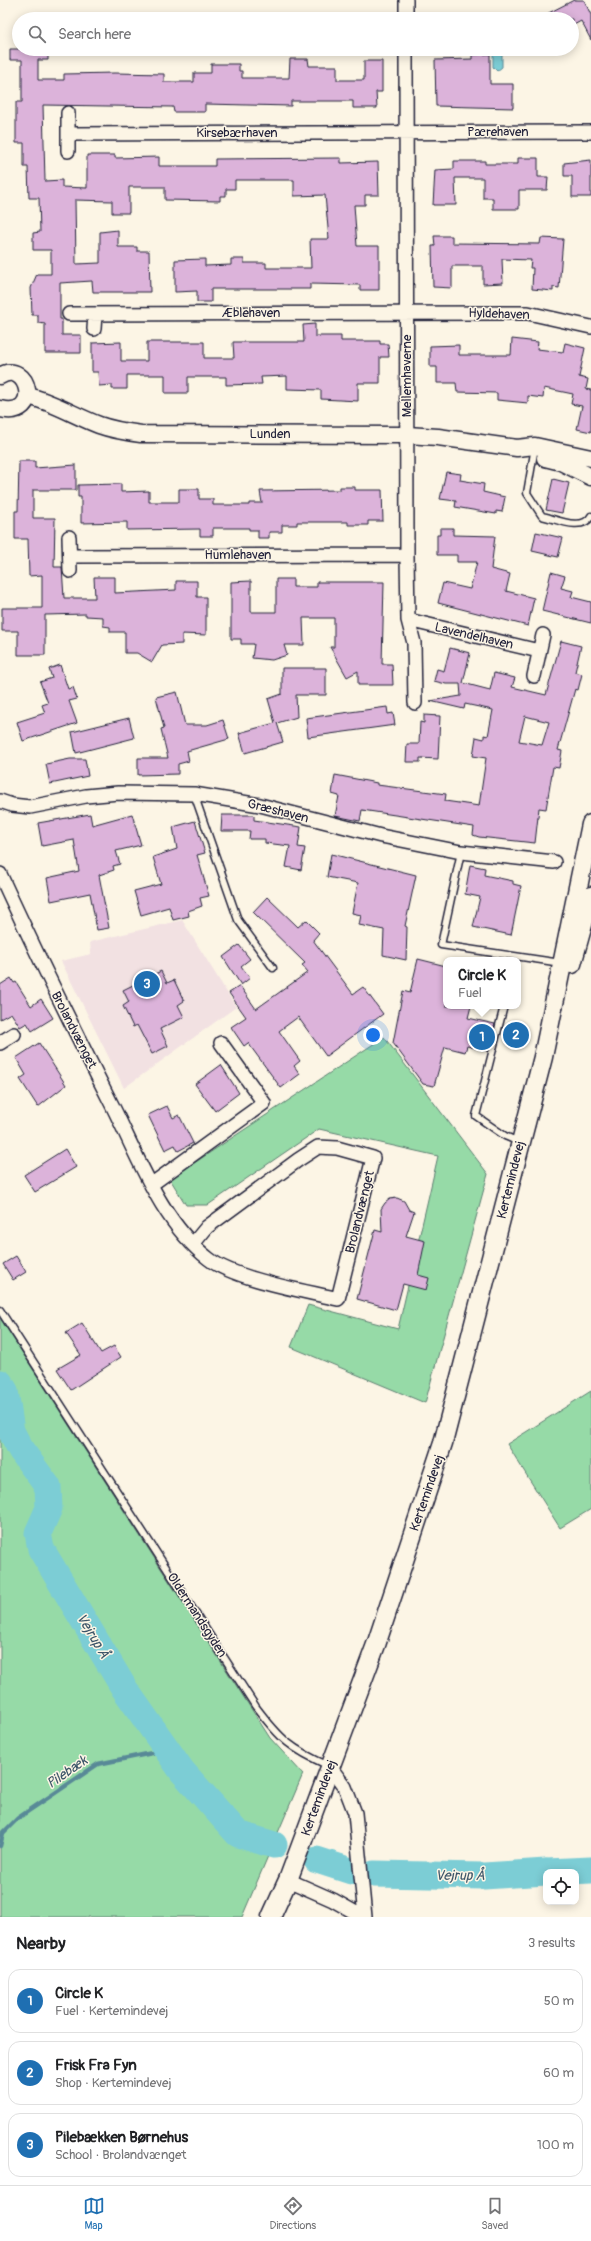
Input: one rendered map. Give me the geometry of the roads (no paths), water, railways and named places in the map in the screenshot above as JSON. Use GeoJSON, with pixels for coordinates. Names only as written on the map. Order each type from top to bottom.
{"type":"FeatureCollection","features":[{"type":"Feature","properties":{"kind":"main road","name":"Kertemindevej"},"geometry":{"type":"LineString","coordinates":[[271,1917],[288,1880],[377,1642],[444,1443],[542,1056],[591,824]]}},
{"type":"Feature","properties":{"kind":"main road","name":"Kertemindevej"},"geometry":{"type":"LineString","coordinates":[[542,1056],[572,966],[591,896]]}},
{"type":"Feature","properties":{"kind":"street"},"geometry":{"type":"LineString","coordinates":[[406,0],[406,12]]}},
{"type":"Feature","properties":{"kind":"street","name":"Mellemhaverne"},"geometry":{"type":"LineString","coordinates":[[406,56],[407,555],[408,620],[414,643],[415,702]]}},
{"type":"Feature","properties":{"kind":"street"},"geometry":{"type":"LineString","coordinates":[[68,113],[68,151]]}},
{"type":"Feature","properties":{"kind":"street","name":"Pærehaven"},"geometry":{"type":"LineString","coordinates":[[406,132],[591,132]]}},
{"type":"Feature","properties":{"kind":"street","name":"Kirsebærhaven"},"geometry":{"type":"LineString","coordinates":[[68,134],[406,132]]}},
{"type":"Feature","properties":{"kind":"street","name":"Æblehaven"},"geometry":{"type":"LineString","coordinates":[[69,314],[406,312]]}},
{"type":"Feature","properties":{"kind":"street","name":"Hyldehaven"},"geometry":{"type":"LineString","coordinates":[[406,312],[528,313],[591,327]]}},
{"type":"Feature","properties":{"kind":"street"},"geometry":{"type":"LineString","coordinates":[[94,329],[95,314]]}},
{"type":"Feature","properties":{"kind":"street"},"geometry":{"type":"LineString","coordinates":[[0,410],[12,411],[22,406],[28,396],[28,387],[23,378],[14,373],[1,371]]}},
{"type":"Feature","properties":{"kind":"street","name":"Lunden"},"geometry":{"type":"LineString","coordinates":[[28,396],[44,400],[97,424],[119,431],[141,434],[407,435],[438,437],[591,458]]}},
{"type":"Feature","properties":{"kind":"street","name":"Lunden"},"geometry":{"type":"LineString","coordinates":[[534,451],[591,477]]}},
{"type":"Feature","properties":{"kind":"street"},"geometry":{"type":"LineString","coordinates":[[69,537],[70,571]]}},
{"type":"Feature","properties":{"kind":"street","name":"Humlehaven"},"geometry":{"type":"LineString","coordinates":[[70,556],[407,555]]}},
{"type":"Feature","properties":{"kind":"street","name":"Lavendelhaven"},"geometry":{"type":"LineString","coordinates":[[408,620],[539,651]]}},
{"type":"Feature","properties":{"kind":"street"},"geometry":{"type":"LineString","coordinates":[[534,676],[543,635]]}},
{"type":"Feature","properties":{"kind":"street","name":"Græshaven"},"geometry":{"type":"LineString","coordinates":[[0,801],[12,806],[30,807],[86,796],[118,793],[194,794],[260,805],[373,835],[461,852],[554,862]]}},
{"type":"Feature","properties":{"kind":"street","name":"Brolandvænget"},"geometry":{"type":"LineString","coordinates":[[0,874],[47,976],[152,1184],[178,1230],[210,1260],[238,1274],[338,1299],[374,1158],[337,1148],[318,1148],[298,1160],[207,1227],[193,1244]]}},
{"type":"Feature","properties":{"kind":"street"},"geometry":{"type":"LineString","coordinates":[[0,1043],[14,1034]]}},
{"type":"Feature","properties":{"kind":"street"},"geometry":{"type":"LineString","coordinates":[[152,1184],[264,1103],[221,1043]]}},
{"type":"Feature","properties":{"kind":"street","name":"Oldermandsgyden"},"geometry":{"type":"LineString","coordinates":[[330,1767],[345,1787],[355,1813],[364,1917]]}},
{"type":"Feature","properties":{"kind":"street","name":"Oldermandsgyden"},"geometry":{"type":"LineString","coordinates":[[288,1880],[333,1900],[364,1917]]}},
{"type":"Feature","properties":{"kind":"lane"},"geometry":{"type":"LineString","coordinates":[[534,451],[527,493],[542,516],[581,525],[588,521],[591,516]]}},
{"type":"Feature","properties":{"kind":"lane"},"geometry":{"type":"LineString","coordinates":[[194,794],[238,920],[273,968]]}},
{"type":"Feature","properties":{"kind":"lane"},"geometry":{"type":"LineString","coordinates":[[461,852],[441,945],[511,957]]}},
{"type":"Feature","properties":{"kind":"lane"},"geometry":{"type":"LineString","coordinates":[[521,958],[561,963]]}},
{"type":"Feature","properties":{"kind":"lane"},"geometry":{"type":"LineString","coordinates":[[503,1009],[476,1116],[505,1136],[520,1142]]}},
{"type":"Feature","properties":{"kind":"lane","name":"Oldermandsgyden"},"geometry":{"type":"LineString","coordinates":[[0,1310],[256,1707],[278,1735],[294,1748],[330,1767]]}},
{"type":"Feature","properties":{"kind":"water"},"geometry":{"type":"Polygon","coordinates":[[[493,56],[502,56],[502,67],[497,71],[493,67],[493,56]]]}},
{"type":"Feature","properties":{"kind":"waterway","name":"Vejrup Å"},"geometry":{"type":"LineString","coordinates":[[0,1383],[5,1391],[11,1431],[21,1450],[48,1487],[49,1508],[38,1533],[41,1549],[124,1688],[182,1771],[238,1834],[274,1845]]}},
{"type":"Feature","properties":{"kind":"waterway","name":"Pilebæk"},"geometry":{"type":"LineString","coordinates":[[0,1846],[3,1833],[18,1818],[98,1764],[167,1750]]}},
{"type":"Feature","properties":{"kind":"waterway","name":"Vejrup Å"},"geometry":{"type":"LineString","coordinates":[[317,1860],[351,1871]]}},
{"type":"Feature","properties":{"kind":"waterway","name":"Vejrup Å"},"geometry":{"type":"LineString","coordinates":[[579,1871],[591,1870]]}},
{"type":"Feature","properties":{"kind":"waterway","name":"Vejrup Å"},"geometry":{"type":"LineString","coordinates":[[374,1874],[484,1876],[543,1872]]}},
{"type":"Feature","properties":{"kind":"place","name":"Pilebækken Børnehus"},"geometry":{"type":"Point","coordinates":[147,984]}},
{"type":"Feature","properties":{"kind":"place","name":"Frisk Fra Fyn"},"geometry":{"type":"Point","coordinates":[516,1035]}},
{"type":"Feature","properties":{"kind":"place","name":"Circle K"},"geometry":{"type":"Point","coordinates":[482,1037]}}]}
